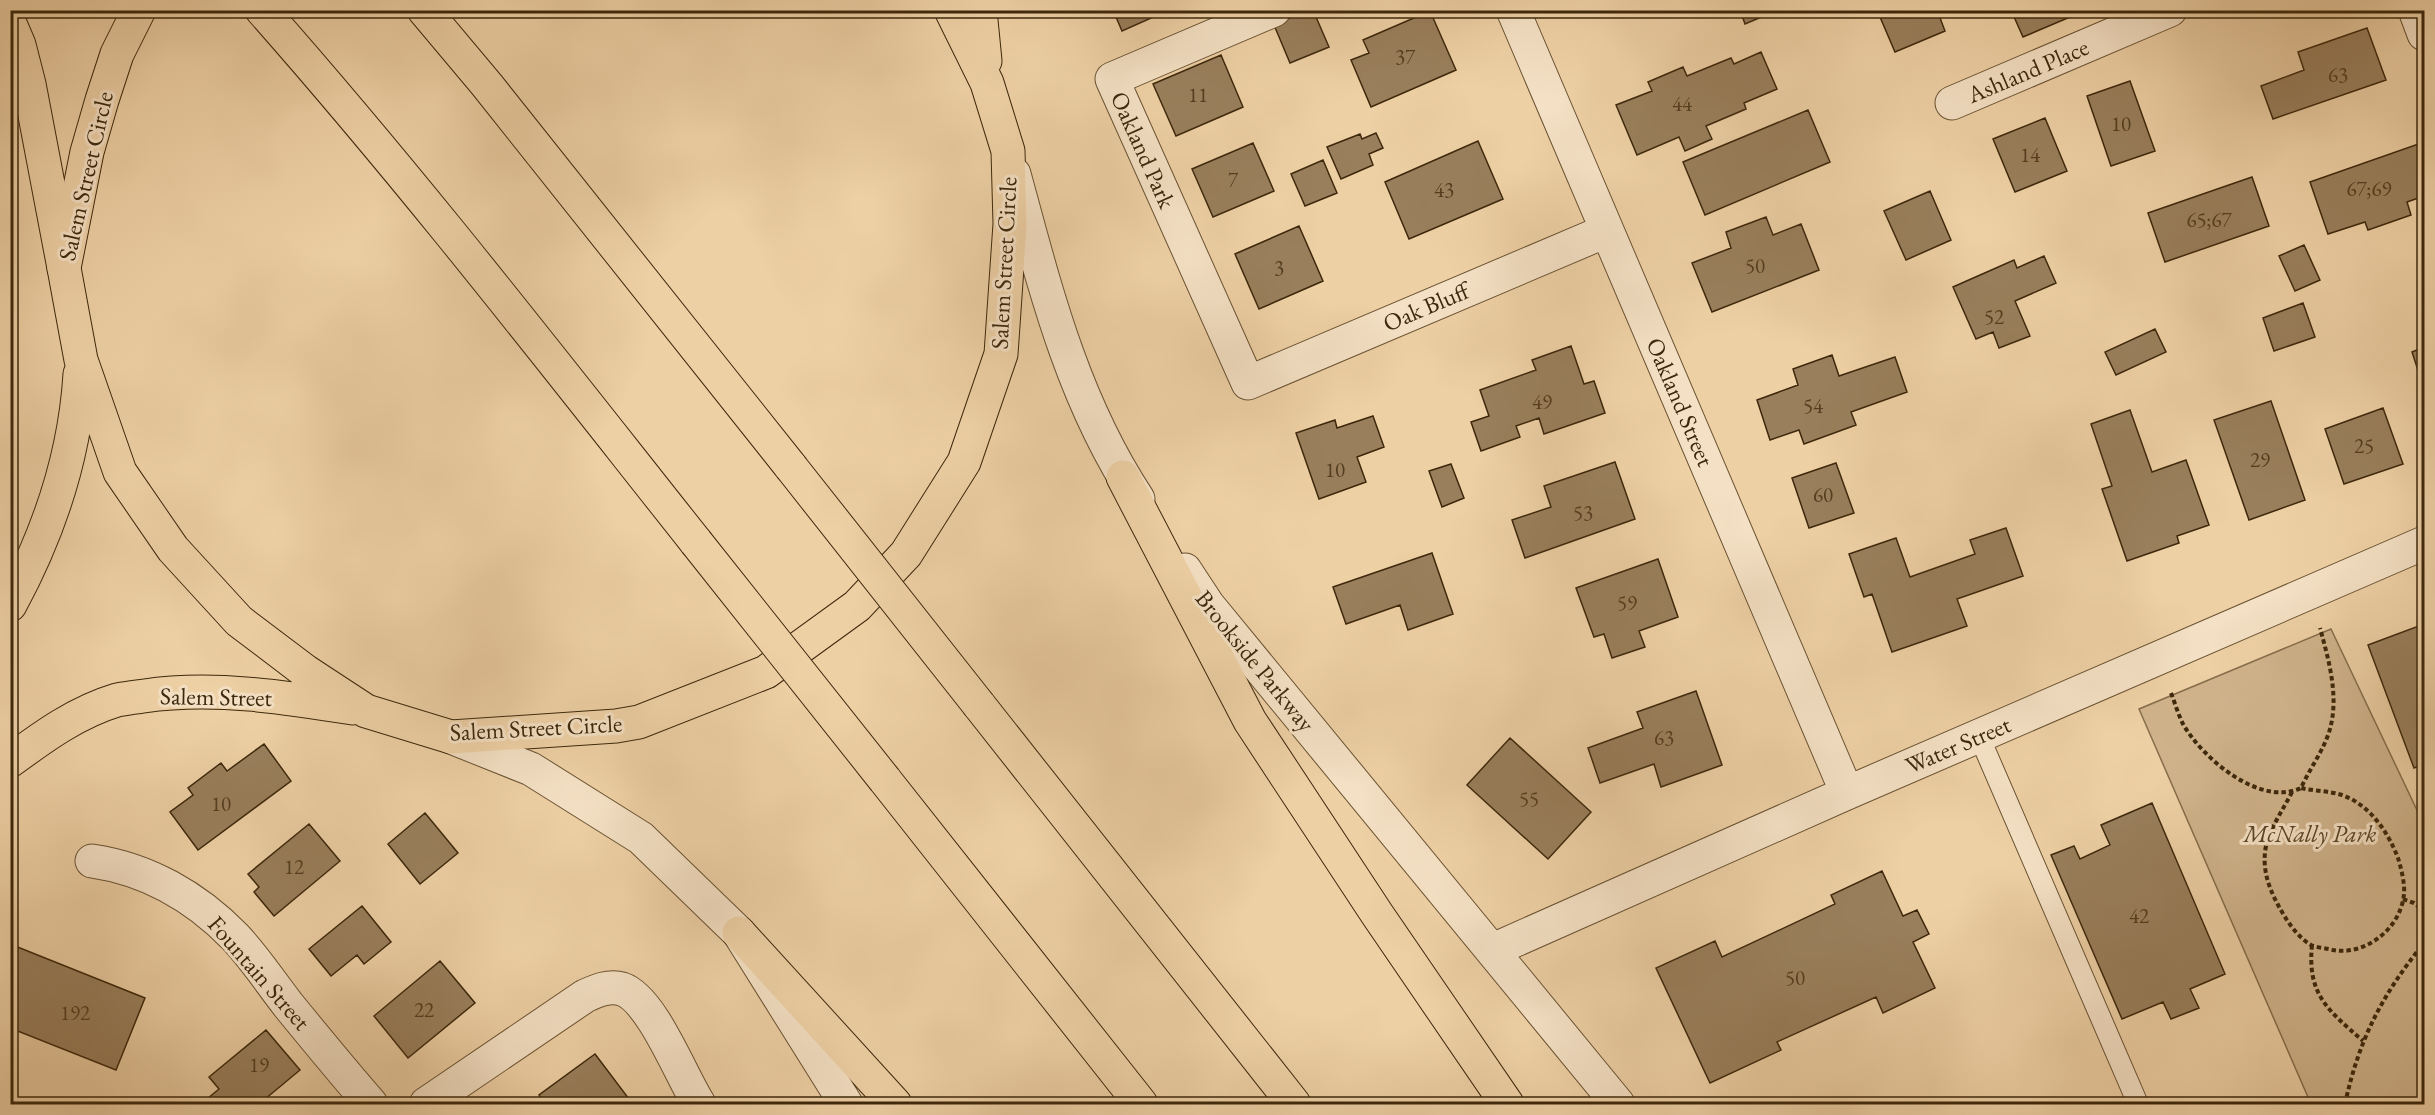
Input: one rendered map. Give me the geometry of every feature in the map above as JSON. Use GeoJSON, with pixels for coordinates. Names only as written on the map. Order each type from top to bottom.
{"type":"FeatureCollection","features":[{"type":"Feature","properties":{"kind":"main road","name":"Salem Street Circle"},"geometry":{"type":"LineString","coordinates":[[139,10],[117,54],[93,131],[64,268],[81,360],[120,472],[173,549],[239,621],[305,671],[366,711],[451,737],[616,726],[639,722],[662,714],[766,672],[857,606],[906,554],[964,462],[1001,354],[1010,224],[1008,151],[987,83],[951,10]]}},
{"type":"Feature","properties":{"kind":"main road"},"geometry":{"type":"LineString","coordinates":[[262,10],[468,255],[1141,1104]]}},
{"type":"Feature","properties":{"kind":"main road"},"geometry":{"type":"LineString","coordinates":[[424,10],[487,85],[791,467],[1294,1104]]}},
{"type":"Feature","properties":{"kind":"main road"},"geometry":{"type":"LineString","coordinates":[[980,10],[987,83]]}},
{"type":"Feature","properties":{"kind":"main road"},"geometry":{"type":"LineString","coordinates":[[10,24],[19,45],[29,84],[64,268]]}},
{"type":"Feature","properties":{"kind":"main road"},"geometry":{"type":"LineString","coordinates":[[10,605],[44,534],[71,450],[78,406],[81,360]]}},
{"type":"Feature","properties":{"kind":"main road"},"geometry":{"type":"LineString","coordinates":[[1123,477],[1250,721],[1371,905],[1507,1104]]}},
{"type":"Feature","properties":{"kind":"main road","name":"Salem Street"},"geometry":{"type":"LineString","coordinates":[[10,761],[60,724],[118,700],[177,691],[310,701],[366,711]]}},
{"type":"Feature","properties":{"kind":"main road"},"geometry":{"type":"LineString","coordinates":[[739,933],[895,1104]]}},
{"type":"Feature","properties":{"kind":"street","name":"Oakland Park"},"geometry":{"type":"LineString","coordinates":[[1247,381],[1112,79],[1275,10]]}},
{"type":"Feature","properties":{"kind":"street","name":"Oakland Street"},"geometry":{"type":"LineString","coordinates":[[1513,10],[1760,586],[1846,793]]}},
{"type":"Feature","properties":{"kind":"street","name":"Ashland Place"},"geometry":{"type":"LineString","coordinates":[[1952,102],[2170,10]]}},
{"type":"Feature","properties":{"kind":"street"},"geometry":{"type":"LineString","coordinates":[[2415,10],[2424,34]]}},
{"type":"Feature","properties":{"kind":"street","name":"Brookside Parkway"},"geometry":{"type":"LineString","coordinates":[[1008,151],[1053,315],[1092,418],[1123,477],[1208,605],[1618,1104]]}},
{"type":"Feature","properties":{"kind":"street","name":"Oak Bluff"},"geometry":{"type":"LineString","coordinates":[[1247,381],[1606,231]]}},
{"type":"Feature","properties":{"kind":"street","name":"Water Street"},"geometry":{"type":"LineString","coordinates":[[1493,951],[1846,793],[2424,543]]}},
{"type":"Feature","properties":{"kind":"street"},"geometry":{"type":"LineString","coordinates":[[451,737],[531,769],[641,838],[739,933],[846,1104]]}},
{"type":"Feature","properties":{"kind":"street","name":"Fountain Street"},"geometry":{"type":"LineString","coordinates":[[92,861],[119,865],[165,884],[195,902],[235,938],[371,1104]]}},
{"type":"Feature","properties":{"kind":"street"},"geometry":{"type":"LineString","coordinates":[[426,1104],[573,1004],[602,990],[623,989],[641,1003],[652,1017],[699,1104]]}},
{"type":"Feature","properties":{"kind":"lane"},"geometry":{"type":"LineString","coordinates":[[1979,736],[2138,1104]]}},
{"type":"Feature","properties":{"kind":"path"},"geometry":{"type":"LineString","coordinates":[[2301,788],[2330,730],[2334,703],[2330,663],[2319,624]]}},
{"type":"Feature","properties":{"kind":"path"},"geometry":{"type":"LineString","coordinates":[[2170,689],[2183,723],[2209,755],[2244,783],[2264,791],[2292,792],[2301,788],[2341,795],[2363,807],[2380,824],[2392,844],[2401,867],[2404,894],[2398,914],[2381,937],[2370,944],[2345,952],[2312,945],[2285,917],[2270,890],[2265,876],[2266,845],[2274,823],[2292,792]]}},
{"type":"Feature","properties":{"kind":"path"},"geometry":{"type":"LineString","coordinates":[[2403,899],[2424,911]]}},
{"type":"Feature","properties":{"kind":"path"},"geometry":{"type":"LineString","coordinates":[[2345,1104],[2363,1041],[2389,989],[2424,943]]}},
{"type":"Feature","properties":{"kind":"path"},"geometry":{"type":"LineString","coordinates":[[2312,945],[2310,966],[2313,984],[2325,1005],[2363,1041]]}},
{"type":"Feature","properties":{"kind":"green space","name":"McNally Park"},"geometry":{"type":"Polygon","coordinates":[[[2331,629],[2424,825],[2424,1104],[2311,1104],[2139,709],[2331,629]]]}},
{"type":"Feature","properties":{"kind":"building"},"geometry":{"type":"Polygon","coordinates":[[[1113,10],[1169,10],[1122,31],[1113,10]]]}},
{"type":"Feature","properties":{"kind":"building"},"geometry":{"type":"Polygon","coordinates":[[[1307,10],[1313,10],[1329,47],[1290,63],[1274,25],[1307,10]]]}},
{"type":"Feature","properties":{"kind":"building"},"geometry":{"type":"Polygon","coordinates":[[[1740,10],[1778,10],[1745,24],[1740,10]]]}},
{"type":"Feature","properties":{"kind":"building"},"geometry":{"type":"Polygon","coordinates":[[[1877,10],[1937,10],[1945,31],[1895,52],[1877,10]]]}},
{"type":"Feature","properties":{"kind":"building"},"geometry":{"type":"Polygon","coordinates":[[[2011,10],[2068,10],[2070,17],[2023,37],[2011,10]]]}},
{"type":"Feature","properties":{"kind":"building"},"geometry":{"type":"Polygon","coordinates":[[[1430,11],[1456,70],[1371,107],[1351,60],[1369,53],[1363,40],[1430,11]]]}},
{"type":"Feature","properties":{"kind":"building"},"geometry":{"type":"Polygon","coordinates":[[[2367,28],[2386,80],[2273,119],[2261,86],[2304,70],[2298,52],[2367,28]]]}},
{"type":"Feature","properties":{"kind":"building"},"geometry":{"type":"Polygon","coordinates":[[[1761,52],[1777,89],[1744,103],[1746,109],[1706,126],[1712,139],[1685,151],[1679,137],[1637,155],[1616,105],[1652,91],[1648,82],[1683,67],[1687,76],[1731,58],[1734,64],[1761,52]]]}},
{"type":"Feature","properties":{"kind":"building"},"geometry":{"type":"Polygon","coordinates":[[[1221,55],[1243,107],[1176,136],[1153,84],[1221,55]]]}},
{"type":"Feature","properties":{"kind":"building"},"geometry":{"type":"Polygon","coordinates":[[[2130,81],[2155,151],[2111,166],[2087,96],[2130,81]]]}},
{"type":"Feature","properties":{"kind":"building"},"geometry":{"type":"Polygon","coordinates":[[[1808,110],[1830,162],[1705,215],[1683,162],[1808,110]]]}},
{"type":"Feature","properties":{"kind":"building"},"geometry":{"type":"Polygon","coordinates":[[[2045,118],[2067,171],[2015,192],[1993,139],[2045,118]]]}},
{"type":"Feature","properties":{"kind":"building"},"geometry":{"type":"Polygon","coordinates":[[[1376,133],[1383,148],[1369,154],[1373,165],[1341,179],[1327,147],[1360,134],[1362,139],[1376,133]]]}},
{"type":"Feature","properties":{"kind":"building"},"geometry":{"type":"Polygon","coordinates":[[[1478,141],[1503,199],[1409,239],[1385,182],[1478,141]]]}},
{"type":"Feature","properties":{"kind":"building"},"geometry":{"type":"Polygon","coordinates":[[[2424,142],[2424,196],[2407,202],[2411,215],[2368,230],[2365,222],[2328,234],[2310,182],[2424,142]]]}},
{"type":"Feature","properties":{"kind":"building"},"geometry":{"type":"Polygon","coordinates":[[[1253,143],[1274,191],[1213,217],[1192,169],[1253,143]]]}},
{"type":"Feature","properties":{"kind":"building"},"geometry":{"type":"Polygon","coordinates":[[[1323,160],[1337,193],[1305,206],[1291,174],[1323,160]]]}},
{"type":"Feature","properties":{"kind":"building"},"geometry":{"type":"Polygon","coordinates":[[[2252,177],[2269,226],[2165,262],[2148,213],[2252,177]]]}},
{"type":"Feature","properties":{"kind":"building"},"geometry":{"type":"Polygon","coordinates":[[[1930,191],[1951,240],[1906,260],[1884,211],[1930,191]]]}},
{"type":"Feature","properties":{"kind":"building"},"geometry":{"type":"Polygon","coordinates":[[[1766,217],[1773,235],[1801,224],[1819,270],[1712,312],[1692,263],[1731,248],[1726,232],[1766,217]]]}},
{"type":"Feature","properties":{"kind":"building"},"geometry":{"type":"Polygon","coordinates":[[[1299,226],[1323,281],[1259,309],[1235,254],[1299,226]]]}},
{"type":"Feature","properties":{"kind":"building"},"geometry":{"type":"Polygon","coordinates":[[[2304,245],[2320,280],[2295,291],[2279,256],[2304,245]]]}},
{"type":"Feature","properties":{"kind":"building"},"geometry":{"type":"Polygon","coordinates":[[[2044,256],[2056,283],[2015,301],[2030,336],[1999,348],[1993,332],[1976,339],[1953,287],[2014,260],[2017,268],[2044,256]]]}},
{"type":"Feature","properties":{"kind":"building"},"geometry":{"type":"Polygon","coordinates":[[[2303,303],[2315,337],[2274,351],[2263,318],[2303,303]]]}},
{"type":"Feature","properties":{"kind":"building"},"geometry":{"type":"Polygon","coordinates":[[[2155,329],[2166,352],[2116,375],[2105,352],[2155,329]]]}},
{"type":"Feature","properties":{"kind":"building"},"geometry":{"type":"Polygon","coordinates":[[[1571,346],[1584,384],[1594,381],[1605,413],[1544,434],[1539,418],[1516,426],[1520,437],[1481,451],[1471,422],[1489,416],[1480,390],[1536,370],[1532,360],[1571,346]]]}},
{"type":"Feature","properties":{"kind":"building"},"geometry":{"type":"Polygon","coordinates":[[[2424,347],[2424,389],[2412,352],[2424,347]]]}},
{"type":"Feature","properties":{"kind":"building"},"geometry":{"type":"Polygon","coordinates":[[[1832,355],[1839,376],[1895,357],[1907,392],[1851,412],[1856,425],[1804,444],[1799,430],[1770,440],[1757,400],[1798,385],[1793,369],[1832,355]]]}},
{"type":"Feature","properties":{"kind":"building"},"geometry":{"type":"Polygon","coordinates":[[[2271,401],[2305,500],[2249,520],[2214,420],[2271,401]]]}},
{"type":"Feature","properties":{"kind":"building"},"geometry":{"type":"Polygon","coordinates":[[[2383,408],[2403,464],[2344,484],[2325,429],[2383,408]]]}},
{"type":"Feature","properties":{"kind":"building"},"geometry":{"type":"Polygon","coordinates":[[[2130,410],[2152,472],[2186,460],[2209,525],[2177,536],[2179,543],[2127,561],[2102,489],[2112,486],[2091,424],[2130,410]]]}},
{"type":"Feature","properties":{"kind":"building"},"geometry":{"type":"Polygon","coordinates":[[[1373,416],[1384,447],[1357,457],[1366,482],[1319,499],[1296,433],[1335,420],[1337,428],[1373,416]]]}},
{"type":"Feature","properties":{"kind":"building"},"geometry":{"type":"Polygon","coordinates":[[[1615,462],[1635,519],[1525,558],[1512,520],[1551,507],[1544,486],[1615,462]]]}},
{"type":"Feature","properties":{"kind":"building"},"geometry":{"type":"Polygon","coordinates":[[[1836,463],[1854,513],[1809,528],[1792,478],[1836,463]]]}},
{"type":"Feature","properties":{"kind":"building"},"geometry":{"type":"Polygon","coordinates":[[[1451,464],[1464,498],[1442,507],[1429,471],[1451,464]]]}},
{"type":"Feature","properties":{"kind":"building"},"geometry":{"type":"Polygon","coordinates":[[[2006,528],[2023,576],[1957,599],[1967,626],[1892,652],[1872,594],[1864,597],[1849,554],[1896,538],[1910,577],[1975,554],[1970,540],[2006,528]]]}},
{"type":"Feature","properties":{"kind":"building"},"geometry":{"type":"Polygon","coordinates":[[[1432,553],[1453,614],[1408,630],[1400,605],[1346,624],[1333,587],[1432,553]]]}},
{"type":"Feature","properties":{"kind":"building"},"geometry":{"type":"Polygon","coordinates":[[[1658,559],[1678,617],[1639,631],[1645,647],[1612,658],[1604,634],[1594,637],[1576,588],[1658,559]]]}},
{"type":"Feature","properties":{"kind":"building"},"geometry":{"type":"Polygon","coordinates":[[[2424,624],[2424,764],[2414,768],[2368,645],[2424,624]]]}},
{"type":"Feature","properties":{"kind":"building"},"geometry":{"type":"Polygon","coordinates":[[[1696,691],[1722,765],[1661,787],[1654,764],[1600,783],[1588,748],[1643,728],[1637,712],[1696,691]]]}},
{"type":"Feature","properties":{"kind":"building"},"geometry":{"type":"Polygon","coordinates":[[[1510,738],[1591,812],[1548,859],[1467,785],[1510,738]]]}},
{"type":"Feature","properties":{"kind":"building"},"geometry":{"type":"Polygon","coordinates":[[[264,744],[291,781],[198,850],[170,812],[193,795],[188,788],[221,763],[227,771],[264,744]]]}},
{"type":"Feature","properties":{"kind":"building"},"geometry":{"type":"Polygon","coordinates":[[[2152,803],[2225,974],[2190,989],[2199,1008],[2171,1019],[2163,1002],[2122,1019],[2051,855],[2074,846],[2080,859],[2110,845],[2101,825],[2152,803]]]}},
{"type":"Feature","properties":{"kind":"building"},"geometry":{"type":"Polygon","coordinates":[[[425,813],[458,853],[420,884],[388,844],[425,813]]]}},
{"type":"Feature","properties":{"kind":"building"},"geometry":{"type":"Polygon","coordinates":[[[309,824],[340,861],[274,916],[254,892],[259,887],[248,874],[309,824]]]}},
{"type":"Feature","properties":{"kind":"building"},"geometry":{"type":"Polygon","coordinates":[[[1882,871],[1903,916],[1917,910],[1929,934],[1913,942],[1935,988],[1883,1013],[1876,997],[1777,1042],[1781,1050],[1710,1083],[1656,968],[1715,941],[1722,957],[1835,904],[1831,895],[1882,871]]]}},
{"type":"Feature","properties":{"kind":"building"},"geometry":{"type":"Polygon","coordinates":[[[362,906],[391,942],[364,964],[357,955],[331,976],[309,949],[362,906]]]}},
{"type":"Feature","properties":{"kind":"building"},"geometry":{"type":"Polygon","coordinates":[[[10,944],[145,998],[116,1070],[10,1028],[10,944]]]}},
{"type":"Feature","properties":{"kind":"building"},"geometry":{"type":"Polygon","coordinates":[[[440,961],[475,1003],[408,1058],[374,1016],[440,961]]]}},
{"type":"Feature","properties":{"kind":"building"},"geometry":{"type":"Polygon","coordinates":[[[266,1030],[300,1070],[259,1104],[201,1104],[219,1089],[209,1077],[266,1030]]]}},
{"type":"Feature","properties":{"kind":"building"},"geometry":{"type":"Polygon","coordinates":[[[595,1054],[629,1099],[621,1104],[546,1104],[539,1095],[595,1054]]]}}]}
